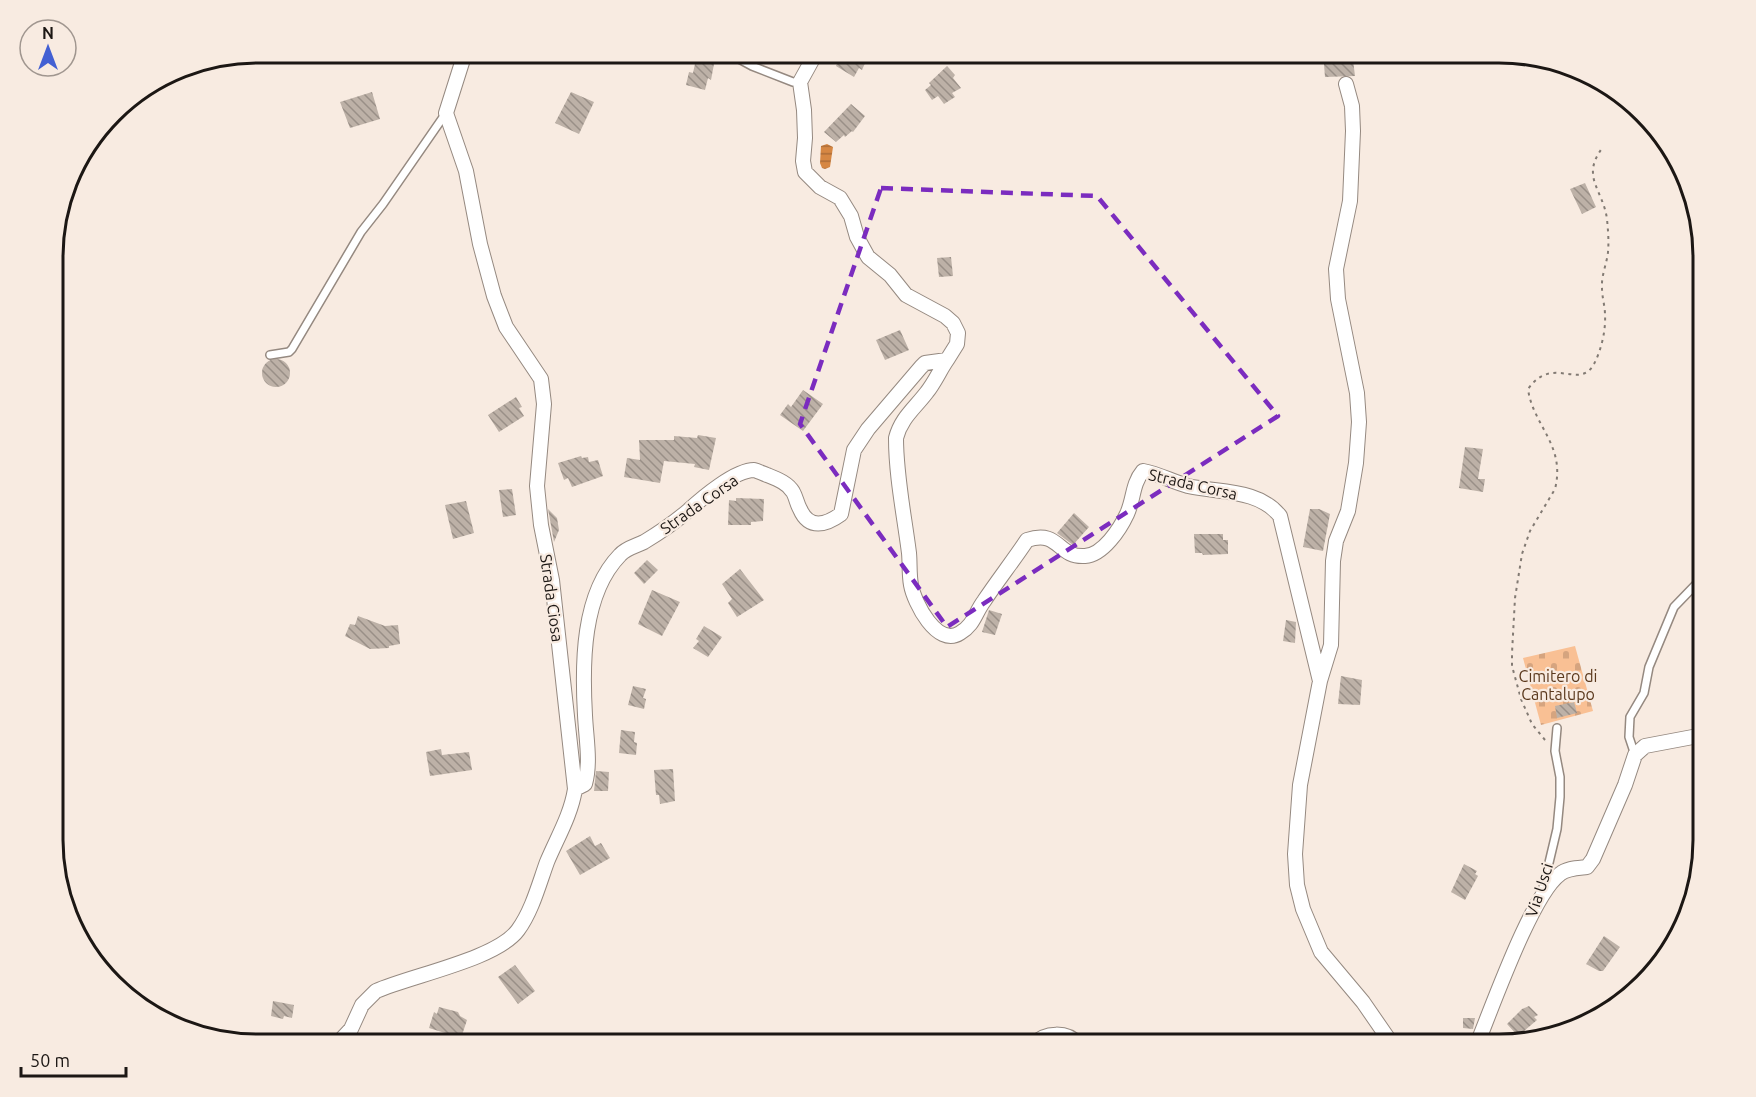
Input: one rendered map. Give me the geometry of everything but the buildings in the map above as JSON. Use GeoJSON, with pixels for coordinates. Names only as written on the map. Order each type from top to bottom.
{"type":"FeatureCollection","features":[{"type":"Feature","properties":{"kind":"street"},"geometry":{"type":"LineString","coordinates":[[446,113],[462,63]]}},
{"type":"Feature","properties":{"kind":"street"},"geometry":{"type":"LineString","coordinates":[[800,82],[810,63]]}},
{"type":"Feature","properties":{"kind":"street","name":"Strada Corsa"},"geometry":{"type":"LineString","coordinates":[[800,82],[804,110],[805,138],[802,161],[805,172],[820,187],[840,198],[851,216],[857,237],[868,257],[890,275],[906,295],[945,316],[953,323],[958,333],[957,344],[928,391],[905,417],[896,438],[911,586],[921,611],[930,625],[950,636],[958,635],[968,627],[975,620],[981,604],[1027,540],[1048,537],[1075,557],[1090,556],[1102,548],[1117,531],[1128,513],[1135,480],[1143,471],[1188,486],[1253,498],[1273,507],[1280,516],[1320,681]]}},
{"type":"Feature","properties":{"kind":"street","name":"Strada Corsa"},"geometry":{"type":"LineString","coordinates":[[1346,84],[1352,106],[1353,131],[1350,201],[1336,269],[1338,299],[1358,393],[1359,422],[1356,463],[1348,511],[1336,541],[1333,561],[1331,645],[1320,681],[1300,785],[1295,854],[1297,885],[1303,909],[1321,952],[1363,1002],[1385,1034]]}},
{"type":"Feature","properties":{"kind":"street","name":"Strada Ciosa"},"geometry":{"type":"LineString","coordinates":[[346,1034],[362,1005],[376,991],[493,950],[514,935],[524,920],[558,835],[572,809],[575,789],[552,580],[537,486],[544,404],[541,379],[506,327],[494,296],[480,244],[466,171],[446,113]]}},
{"type":"Feature","properties":{"kind":"street","name":"Strada Corsa"},"geometry":{"type":"LineString","coordinates":[[575,789],[585,784],[588,766],[582,672],[592,605],[606,570],[622,552],[643,542],[679,519],[723,484],[740,474],[754,470],[786,484],[793,491],[801,512],[808,520],[818,524],[829,523],[841,514],[854,450],[868,429],[925,363],[947,360]]}},
{"type":"Feature","properties":{"kind":"street"},"geometry":{"type":"LineString","coordinates":[[1538,900],[1560,874],[1572,869],[1587,867],[1593,859],[1625,785],[1635,755],[1645,746],[1693,737]]}},
{"type":"Feature","properties":{"kind":"street","name":"Via Usci"},"geometry":{"type":"LineString","coordinates":[[1481,1034],[1538,900]]}},
{"type":"Feature","properties":{"kind":"lane"},"geometry":{"type":"LineString","coordinates":[[747,63],[793,82],[800,82]]}},
{"type":"Feature","properties":{"kind":"lane"},"geometry":{"type":"LineString","coordinates":[[270,355],[289,352],[295,346],[361,232],[379,211],[446,113]]}},
{"type":"Feature","properties":{"kind":"lane"},"geometry":{"type":"LineString","coordinates":[[1635,755],[1629,737],[1630,717],[1644,693],[1649,667],[1674,607],[1693,587]]}},
{"type":"Feature","properties":{"kind":"lane","name":"Via Usci"},"geometry":{"type":"LineString","coordinates":[[1538,900],[1557,829],[1560,777],[1555,751],[1557,728]]}},
{"type":"Feature","properties":{"kind":"path"},"geometry":{"type":"LineString","coordinates":[[1555,751],[1532,723],[1521,699],[1512,666],[1515,598],[1522,554],[1530,531],[1557,483],[1557,461],[1554,450],[1529,399],[1528,389],[1534,380],[1556,371],[1575,376],[1586,374],[1594,366],[1598,356],[1605,316],[1601,287],[1608,239],[1607,217],[1592,177],[1592,166],[1603,147]]}},
{"type":"Feature","properties":{"kind":"highlighted area"},"geometry":{"type":"Polygon","coordinates":[[[881,188],[1097,196],[1278,416],[947,627],[800,424],[881,188]]]}},
{"type":"Feature","properties":{"kind":"green space","name":"Cimitero di Cantalupo"},"geometry":{"type":"Polygon","coordinates":[[[1575,646],[1593,711],[1541,725],[1523,658],[1575,646]]]}},
{"type":"Feature","properties":{"kind":"shaded area"},"geometry":{"type":"Polygon","coordinates":[[[827,144],[833,147],[830,167],[825,169],[820,163],[821,146],[827,144]]]}}]}
